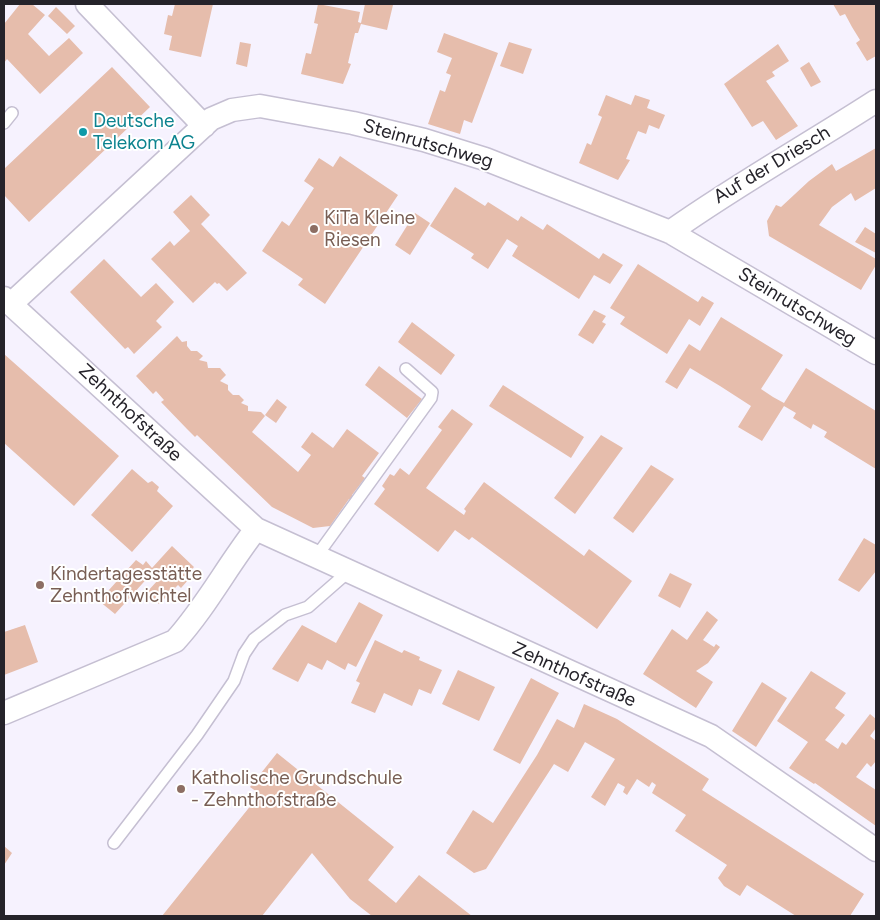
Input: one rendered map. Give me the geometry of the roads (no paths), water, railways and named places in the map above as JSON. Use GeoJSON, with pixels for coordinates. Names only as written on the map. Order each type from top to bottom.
{"type":"FeatureCollection","features":[{"type":"Feature","properties":{"kind":"street"},"geometry":{"type":"LineString","coordinates":[[87,4],[204,126]]}},
{"type":"Feature","properties":{"kind":"street","name":"Auf der Driesch"},"geometry":{"type":"LineString","coordinates":[[670,232],[719,197],[788,157],[876,101]]}},
{"type":"Feature","properties":{"kind":"street","name":"Steinrutschweg"},"geometry":{"type":"LineString","coordinates":[[7,301],[211,119],[232,110],[260,106],[353,122],[424,140],[485,159],[670,232],[876,353]]}},
{"type":"Feature","properties":{"kind":"street","name":"Zehnthofstraße"},"geometry":{"type":"LineString","coordinates":[[7,301],[256,529],[711,736],[876,850]]}},
{"type":"Feature","properties":{"kind":"street"},"geometry":{"type":"LineString","coordinates":[[4,713],[175,641],[195,619],[234,558],[256,529]]}},
{"type":"Feature","properties":{"kind":"lane"},"geometry":{"type":"LineString","coordinates":[[4,123],[12,113]]}},
{"type":"Feature","properties":{"kind":"lane"},"geometry":{"type":"LineString","coordinates":[[316,557],[431,398],[432,392],[406,369]]}},
{"type":"Feature","properties":{"kind":"lane"},"geometry":{"type":"LineString","coordinates":[[114,843],[198,735],[234,681],[244,654],[254,639],[285,615],[308,608],[348,572]]}},
{"type":"Feature","properties":{"kind":"place","name":"Deutsche Telekom AG"},"geometry":{"type":"Point","coordinates":[83,132]}},
{"type":"Feature","properties":{"kind":"place","name":"KiTa Kleine Riesen"},"geometry":{"type":"Point","coordinates":[314,229]}},
{"type":"Feature","properties":{"kind":"place","name":"Kindertagesstätte Zehnthofwichtel"},"geometry":{"type":"Point","coordinates":[40,585]}},
{"type":"Feature","properties":{"kind":"place","name":"Katholische Grundschule - Zehnthofstraße"},"geometry":{"type":"Point","coordinates":[181,789]}}]}
